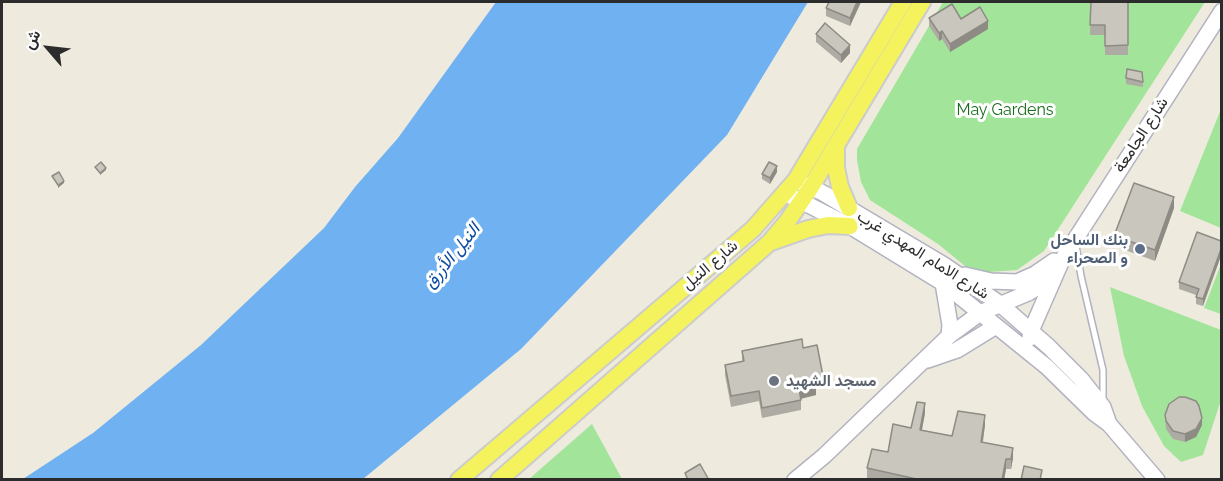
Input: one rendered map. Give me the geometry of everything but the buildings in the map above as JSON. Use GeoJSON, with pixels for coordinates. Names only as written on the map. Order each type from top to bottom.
{"type":"FeatureCollection","features":[{"type":"Feature","properties":{"kind":"main road","name":"شارع النيل"},"geometry":{"type":"LineString","coordinates":[[499,480],[770,242],[806,194],[836,144],[903,2]]}},
{"type":"Feature","properties":{"kind":"main road","name":"شارع النيل"},"geometry":{"type":"LineString","coordinates":[[459,480],[753,229],[796,180],[922,2]]}},
{"type":"Feature","properties":{"kind":"main road","name":"شارع الجامعة"},"geometry":{"type":"LineString","coordinates":[[795,480],[824,456],[949,336],[980,313],[1028,293],[1041,285],[1064,256],[1221,11]]}},
{"type":"Feature","properties":{"kind":"main road"},"geometry":{"type":"LineString","coordinates":[[836,144],[836,168],[840,187],[849,208]]}},
{"type":"Feature","properties":{"kind":"main road","name":"شارع الامام المهدي غرب"},"geometry":{"type":"LineString","coordinates":[[796,180],[806,194],[850,226],[943,283],[1030,353],[1094,413],[1109,424],[1157,480]]}},
{"type":"Feature","properties":{"kind":"main road","name":"شارع الامام المهدي غرب"},"geometry":{"type":"LineString","coordinates":[[785,193],[806,194],[849,208],[959,274],[1000,304],[1082,379],[1104,407],[1109,424]]}},
{"type":"Feature","properties":{"kind":"main road"},"geometry":{"type":"LineString","coordinates":[[770,242],[808,229],[828,225],[850,226]]}},
{"type":"Feature","properties":{"kind":"main road","name":"شارع الجامعة"},"geometry":{"type":"LineString","coordinates":[[1030,353],[1031,331],[1064,256]]}},
{"type":"Feature","properties":{"kind":"main road"},"geometry":{"type":"LineString","coordinates":[[959,274],[991,281],[1017,282],[1064,256]]}},
{"type":"Feature","properties":{"kind":"main road"},"geometry":{"type":"LineString","coordinates":[[943,283],[950,325],[949,336]]}},
{"type":"Feature","properties":{"kind":"main road"},"geometry":{"type":"LineString","coordinates":[[654,313],[670,329]]}},
{"type":"Feature","properties":{"kind":"main road","name":"شارع الجامعة"},"geometry":{"type":"LineString","coordinates":[[922,362],[957,350],[996,327]]}},
{"type":"Feature","properties":{"kind":"lane"},"geometry":{"type":"LineString","coordinates":[[1075,238],[1081,276],[1103,370],[1104,407]]}},
{"type":"Feature","properties":{"kind":"green space","name":"May Gardens"},"geometry":{"type":"Polygon","coordinates":[[[943,2],[1205,2],[1044,251],[1017,270],[989,272],[965,266],[938,244],[870,200],[861,182],[857,149],[943,2]]]}},
{"type":"Feature","properties":{"kind":"green space"},"geometry":{"type":"Polygon","coordinates":[[[1221,109],[1221,228],[1180,211],[1221,109]]]}},
{"type":"Feature","properties":{"kind":"green space"},"geometry":{"type":"Polygon","coordinates":[[[1221,264],[1221,314],[1204,308],[1221,264]]]}},
{"type":"Feature","properties":{"kind":"green space"},"geometry":{"type":"Polygon","coordinates":[[[1110,287],[1221,330],[1221,400],[1203,455],[1181,462],[1164,446],[1142,406],[1124,356],[1110,287]]]}},
{"type":"Feature","properties":{"kind":"green space"},"geometry":{"type":"Polygon","coordinates":[[[592,424],[622,479],[529,479],[592,424]]]}},
{"type":"Feature","properties":{"kind":"water","name":"النيل الأزرق"},"geometry":{"type":"Polygon","coordinates":[[[496,2],[808,2],[727,135],[521,349],[363,479],[23,479],[93,433],[201,345],[324,228],[355,187],[398,138],[496,2]]]}},
{"type":"Feature","properties":{"kind":"place","name":"بنك الساحل و الصحراء"},"geometry":{"type":"Point","coordinates":[1140,249]}},
{"type":"Feature","properties":{"kind":"place","name":"مسجد الشهيد"},"geometry":{"type":"Point","coordinates":[774,381]}}]}
